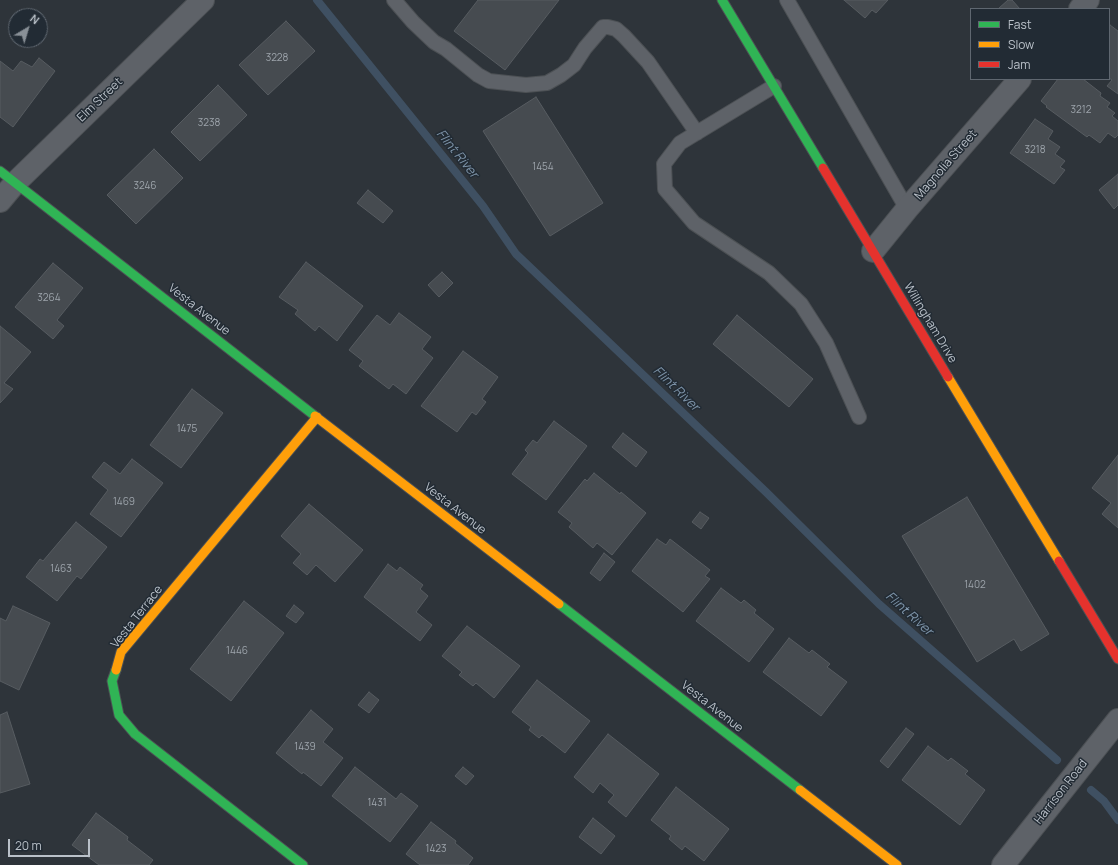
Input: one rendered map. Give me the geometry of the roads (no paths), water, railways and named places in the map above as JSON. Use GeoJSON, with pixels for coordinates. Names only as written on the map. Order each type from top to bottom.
{"type":"FeatureCollection","features":[{"type":"Feature","properties":{"kind":"street","name":"Elm Street"},"geometry":{"type":"LineString","coordinates":[[0,201],[8,177],[203,0]]}},
{"type":"Feature","properties":{"kind":"street","name":"Willingham Drive"},"geometry":{"type":"LineString","coordinates":[[722,0],[1118,659]]}},
{"type":"Feature","properties":{"kind":"street"},"geometry":{"type":"LineString","coordinates":[[1081,8],[1088,0]]}},
{"type":"Feature","properties":{"kind":"street","name":"Magnolia Street"},"geometry":{"type":"LineString","coordinates":[[873,251],[907,209],[1019,80]]}},
{"type":"Feature","properties":{"kind":"street","name":"Vesta Avenue"},"geometry":{"type":"LineString","coordinates":[[8,177],[896,865]]}},
{"type":"Feature","properties":{"kind":"street","name":"Vesta Terrace"},"geometry":{"type":"LineString","coordinates":[[303,865],[135,734],[119,715],[112,681],[121,652],[317,417]]}},
{"type":"Feature","properties":{"kind":"street","name":"Harrison Road"},"geometry":{"type":"LineString","coordinates":[[1003,865],[1118,720]]}},
{"type":"Feature","properties":{"kind":"lane"},"geometry":{"type":"LineString","coordinates":[[394,0],[413,22],[434,42],[478,75],[489,81],[526,85],[547,83],[574,65],[585,48],[603,27],[608,26],[616,29],[648,62],[696,133]]}},
{"type":"Feature","properties":{"kind":"lane"},"geometry":{"type":"LineString","coordinates":[[787,0],[907,209]]}},
{"type":"Feature","properties":{"kind":"lane"},"geometry":{"type":"LineString","coordinates":[[774,86],[680,144],[664,164],[664,189],[694,223],[769,273],[801,304],[826,343],[859,417]]}},
{"type":"Feature","properties":{"kind":"waterway","name":"Flint River"},"geometry":{"type":"LineString","coordinates":[[317,0],[483,206],[516,254],[766,492],[879,604],[1057,760]]}},
{"type":"Feature","properties":{"kind":"waterway","name":"Flint River"},"geometry":{"type":"LineString","coordinates":[[1091,790],[1104,801],[1118,820]]}}]}
